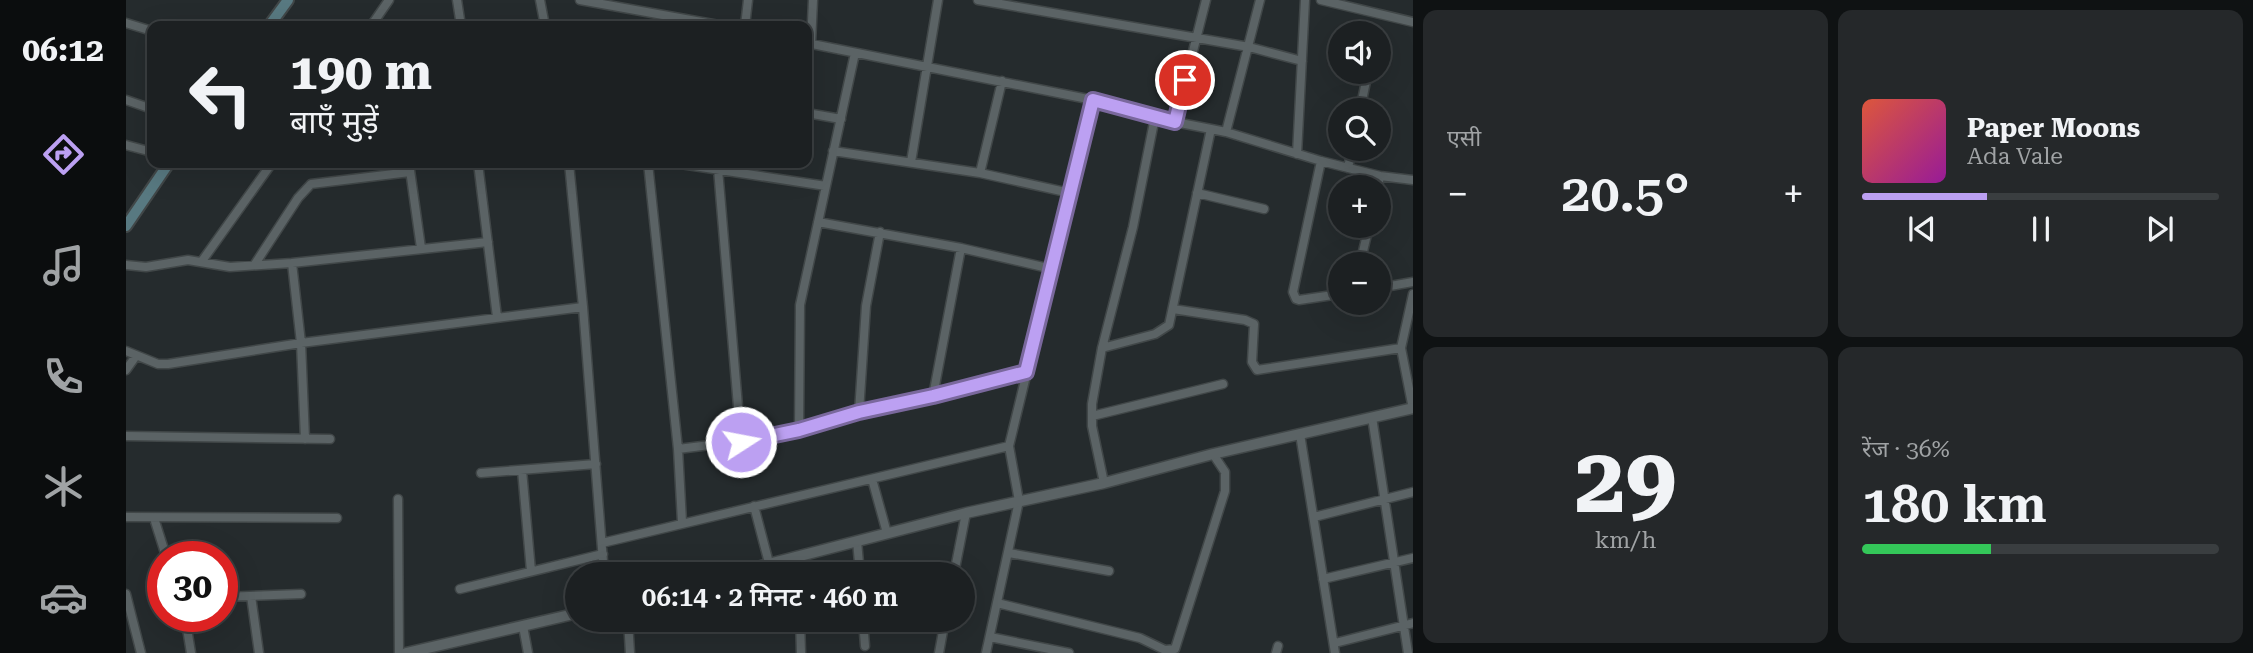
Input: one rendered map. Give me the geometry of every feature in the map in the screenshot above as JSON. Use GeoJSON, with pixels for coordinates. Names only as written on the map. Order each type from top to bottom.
{"type":"FeatureCollection","features":[{"type":"Feature","properties":{"kind":"main road"},"geometry":{"type":"LineString","coordinates":[[273,21],[288,0]]}},
{"type":"Feature","properties":{"kind":"main road"},"geometry":{"type":"LineString","coordinates":[[126,226],[166,168]]}},
{"type":"Feature","properties":{"kind":"street"},"geometry":{"type":"LineString","coordinates":[[374,21],[389,0]]}},
{"type":"Feature","properties":{"kind":"street"},"geometry":{"type":"LineString","coordinates":[[457,0],[460,21]]}},
{"type":"Feature","properties":{"kind":"street"},"geometry":{"type":"LineString","coordinates":[[540,0],[544,21]]}},
{"type":"Feature","properties":{"kind":"street"},"geometry":{"type":"LineString","coordinates":[[580,0],[696,21]]}},
{"type":"Feature","properties":{"kind":"street"},"geometry":{"type":"LineString","coordinates":[[746,21],[747,0]]}},
{"type":"Feature","properties":{"kind":"street"},"geometry":{"type":"LineString","coordinates":[[811,21],[813,0]]}},
{"type":"Feature","properties":{"kind":"street"},"geometry":{"type":"LineString","coordinates":[[911,162],[938,0]]}},
{"type":"Feature","properties":{"kind":"street"},"geometry":{"type":"LineString","coordinates":[[978,0],[1249,47],[1303,61]]}},
{"type":"Feature","properties":{"kind":"street"},"geometry":{"type":"LineString","coordinates":[[1175,122],[1206,0]]}},
{"type":"Feature","properties":{"kind":"street"},"geometry":{"type":"LineString","coordinates":[[1226,132],[1260,0]]}},
{"type":"Feature","properties":{"kind":"street"},"geometry":{"type":"LineString","coordinates":[[1297,154],[1305,0]]}},
{"type":"Feature","properties":{"kind":"street"},"geometry":{"type":"LineString","coordinates":[[1321,0],[1413,22]]}},
{"type":"Feature","properties":{"kind":"street"},"geometry":{"type":"LineString","coordinates":[[126,23],[147,29]]}},
{"type":"Feature","properties":{"kind":"street"},"geometry":{"type":"LineString","coordinates":[[812,44],[1093,100],[1175,122],[1226,132],[1376,175]]}},
{"type":"Feature","properties":{"kind":"street"},"geometry":{"type":"LineString","coordinates":[[799,430],[800,305],[855,53]]}},
{"type":"Feature","properties":{"kind":"street"},"geometry":{"type":"LineString","coordinates":[[980,173],[1002,81]]}},
{"type":"Feature","properties":{"kind":"street"},"geometry":{"type":"LineString","coordinates":[[126,100],[147,107]]}},
{"type":"Feature","properties":{"kind":"street"},"geometry":{"type":"LineString","coordinates":[[986,653],[1019,501],[1009,446],[1093,100]]}},
{"type":"Feature","properties":{"kind":"street"},"geometry":{"type":"LineString","coordinates":[[812,114],[841,119]]}},
{"type":"Feature","properties":{"kind":"street"},"geometry":{"type":"LineString","coordinates":[[1104,483],[1092,416],[1102,348],[1133,227],[1155,117]]}},
{"type":"Feature","properties":{"kind":"street"},"geometry":{"type":"LineString","coordinates":[[1102,348],[1163,331],[1169,325],[1211,129]]}},
{"type":"Feature","properties":{"kind":"street"},"geometry":{"type":"LineString","coordinates":[[126,145],[147,151]]}},
{"type":"Feature","properties":{"kind":"street"},"geometry":{"type":"LineString","coordinates":[[834,151],[980,173],[1070,193]]}},
{"type":"Feature","properties":{"kind":"street"},"geometry":{"type":"LineString","coordinates":[[1321,161],[1293,292],[1299,300],[1328,296]]}},
{"type":"Feature","properties":{"kind":"street"},"geometry":{"type":"LineString","coordinates":[[1348,168],[1349,161]]}},
{"type":"Feature","properties":{"kind":"street"},"geometry":{"type":"LineString","coordinates":[[202,261],[268,168]]}},
{"type":"Feature","properties":{"kind":"street"},"geometry":{"type":"LineString","coordinates":[[256,264],[298,198],[311,184],[403,168]]}},
{"type":"Feature","properties":{"kind":"street"},"geometry":{"type":"LineString","coordinates":[[409,168],[421,248]]}},
{"type":"Feature","properties":{"kind":"street"},"geometry":{"type":"LineString","coordinates":[[479,168],[497,317]]}},
{"type":"Feature","properties":{"kind":"street"},"geometry":{"type":"LineString","coordinates":[[569,168],[603,562]]}},
{"type":"Feature","properties":{"kind":"street"},"geometry":{"type":"LineString","coordinates":[[650,168],[678,449],[682,522]]}},
{"type":"Feature","properties":{"kind":"street"},"geometry":{"type":"LineString","coordinates":[[711,168],[826,186]]}},
{"type":"Feature","properties":{"kind":"street"},"geometry":{"type":"LineString","coordinates":[[718,169],[741,442]]}},
{"type":"Feature","properties":{"kind":"street"},"geometry":{"type":"LineString","coordinates":[[1391,177],[1413,180]]}},
{"type":"Feature","properties":{"kind":"street"},"geometry":{"type":"LineString","coordinates":[[1197,193],[1264,209]]}},
{"type":"Feature","properties":{"kind":"street"},"geometry":{"type":"LineString","coordinates":[[818,222],[961,248],[1052,269]]}},
{"type":"Feature","properties":{"kind":"street"},"geometry":{"type":"LineString","coordinates":[[859,412],[866,306],[880,232]]}},
{"type":"Feature","properties":{"kind":"street"},"geometry":{"type":"LineString","coordinates":[[126,265],[146,267],[188,260],[230,267],[488,242]]}},
{"type":"Feature","properties":{"kind":"street"},"geometry":{"type":"LineString","coordinates":[[933,396],[961,248]]}},
{"type":"Feature","properties":{"kind":"street"},"geometry":{"type":"LineString","coordinates":[[292,263],[301,343],[305,439]]}},
{"type":"Feature","properties":{"kind":"street"},"geometry":{"type":"LineString","coordinates":[[1391,286],[1413,282]]}},
{"type":"Feature","properties":{"kind":"street"},"geometry":{"type":"LineString","coordinates":[[773,562],[966,513],[1413,409],[1401,348],[1413,294]]}},
{"type":"Feature","properties":{"kind":"street"},"geometry":{"type":"LineString","coordinates":[[126,351],[159,364],[168,364],[301,343],[583,307]]}},
{"type":"Feature","properties":{"kind":"street"},"geometry":{"type":"LineString","coordinates":[[1172,309],[1245,320],[1254,324],[1252,362],[1257,370],[1401,348]]}},
{"type":"Feature","properties":{"kind":"street"},"geometry":{"type":"LineString","coordinates":[[126,370],[136,356]]}},
{"type":"Feature","properties":{"kind":"street"},"geometry":{"type":"LineString","coordinates":[[678,449],[741,442],[799,430],[859,412],[1026,372]]}},
{"type":"Feature","properties":{"kind":"street"},"geometry":{"type":"LineString","coordinates":[[1092,416],[1223,384]]}},
{"type":"Feature","properties":{"kind":"street"},"geometry":{"type":"LineString","coordinates":[[1373,418],[1408,624],[1408,653]]}},
{"type":"Feature","properties":{"kind":"street"},"geometry":{"type":"LineString","coordinates":[[1300,434],[1335,648],[1408,624]]}},
{"type":"Feature","properties":{"kind":"street"},"geometry":{"type":"LineString","coordinates":[[126,436],[330,439]]}},
{"type":"Feature","properties":{"kind":"street"},"geometry":{"type":"LineString","coordinates":[[602,543],[1009,446]]}},
{"type":"Feature","properties":{"kind":"street"},"geometry":{"type":"LineString","coordinates":[[997,603],[1140,638],[1165,650],[1175,649],[1225,491],[1225,472],[1213,454]]}},
{"type":"Feature","properties":{"kind":"street"},"geometry":{"type":"LineString","coordinates":[[481,473],[596,464]]}},
{"type":"Feature","properties":{"kind":"street"},"geometry":{"type":"LineString","coordinates":[[522,470],[531,571]]}},
{"type":"Feature","properties":{"kind":"street"},"geometry":{"type":"LineString","coordinates":[[872,479],[887,533]]}},
{"type":"Feature","properties":{"kind":"street"},"geometry":{"type":"LineString","coordinates":[[1314,517],[1413,492]]}},
{"type":"Feature","properties":{"kind":"street"},"geometry":{"type":"LineString","coordinates":[[398,499],[399,653]]}},
{"type":"Feature","properties":{"kind":"street"},"geometry":{"type":"LineString","coordinates":[[754,506],[769,562]]}},
{"type":"Feature","properties":{"kind":"street"},"geometry":{"type":"LineString","coordinates":[[956,562],[966,513]]}},
{"type":"Feature","properties":{"kind":"street"},"geometry":{"type":"LineString","coordinates":[[126,517],[337,518]]}},
{"type":"Feature","properties":{"kind":"street"},"geometry":{"type":"LineString","coordinates":[[153,518],[161,541]]}},
{"type":"Feature","properties":{"kind":"street"},"geometry":{"type":"LineString","coordinates":[[857,541],[859,562]]}},
{"type":"Feature","properties":{"kind":"street"},"geometry":{"type":"LineString","coordinates":[[460,589],[603,554]]}},
{"type":"Feature","properties":{"kind":"street"},"geometry":{"type":"LineString","coordinates":[[1009,554],[1109,571]]}},
{"type":"Feature","properties":{"kind":"street"},"geometry":{"type":"LineString","coordinates":[[797,556],[797,562]]}},
{"type":"Feature","properties":{"kind":"street"},"geometry":{"type":"LineString","coordinates":[[1323,579],[1413,558]]}},
{"type":"Feature","properties":{"kind":"street"},"geometry":{"type":"LineString","coordinates":[[126,594],[141,653]]}},
{"type":"Feature","properties":{"kind":"street"},"geometry":{"type":"LineString","coordinates":[[238,596],[301,594]]}},
{"type":"Feature","properties":{"kind":"street"},"geometry":{"type":"LineString","coordinates":[[251,596],[259,653]]}},
{"type":"Feature","properties":{"kind":"street"},"geometry":{"type":"LineString","coordinates":[[406,653],[565,616]]}},
{"type":"Feature","properties":{"kind":"street"},"geometry":{"type":"LineString","coordinates":[[523,626],[528,653]]}},
{"type":"Feature","properties":{"kind":"street"},"geometry":{"type":"LineString","coordinates":[[188,632],[191,653]]}},
{"type":"Feature","properties":{"kind":"street"},"geometry":{"type":"LineString","coordinates":[[629,632],[630,653]]}},
{"type":"Feature","properties":{"kind":"street"},"geometry":{"type":"LineString","coordinates":[[800,632],[801,653]]}},
{"type":"Feature","properties":{"kind":"street"},"geometry":{"type":"LineString","coordinates":[[864,632],[865,646]]}},
{"type":"Feature","properties":{"kind":"street"},"geometry":{"type":"LineString","coordinates":[[939,653],[943,632]]}},
{"type":"Feature","properties":{"kind":"street"},"geometry":{"type":"LineString","coordinates":[[990,637],[1069,653]]}},
{"type":"Feature","properties":{"kind":"route"},"geometry":{"type":"LineString","coordinates":[[741,442],[799,430],[859,412],[1026,372],[1093,100],[1175,122],[1185,80]]}}]}
